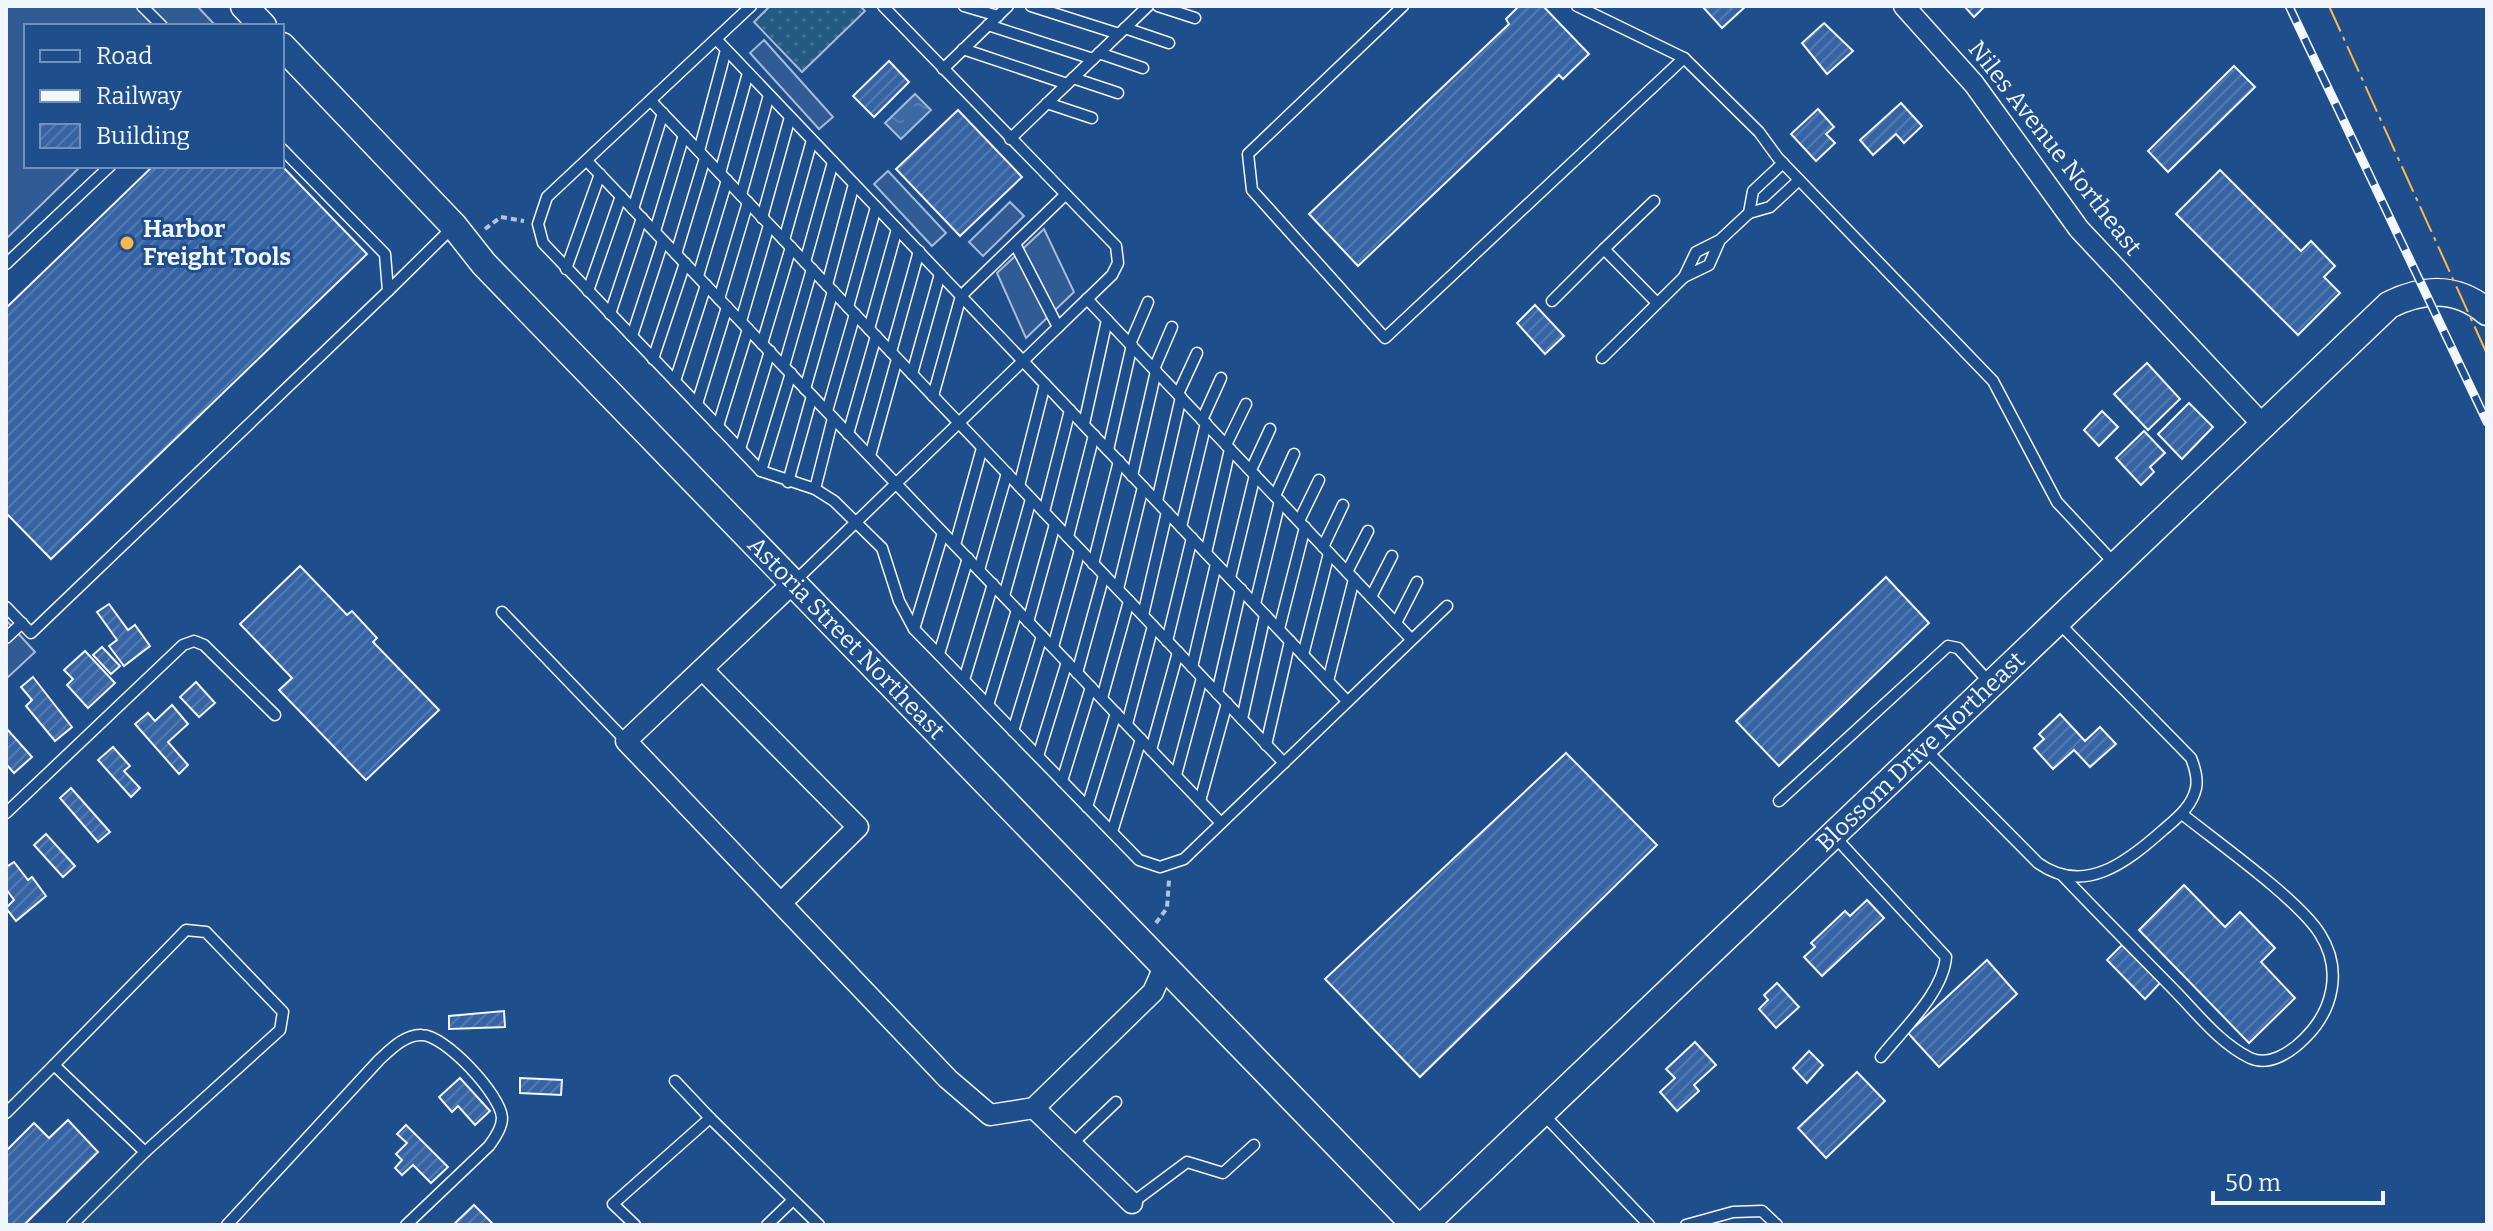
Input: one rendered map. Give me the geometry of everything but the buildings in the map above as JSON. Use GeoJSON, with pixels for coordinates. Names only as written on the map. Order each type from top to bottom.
{"type":"FeatureCollection","features":[{"type":"Feature","properties":{"kind":"street","name":"Niles Avenue Northeast"},"geometry":{"type":"LineString","coordinates":[[1904,6],[1974,84],[2079,229],[2265,427]]}},
{"type":"Feature","properties":{"kind":"street","name":"Astoria Street Northeast"},"geometry":{"type":"LineString","coordinates":[[284,48],[1163,969],[1415,1225]]}},
{"type":"Feature","properties":{"kind":"street","name":"Blossom Drive Northeast"},"geometry":{"type":"LineString","coordinates":[[1424,1225],[2265,427],[2389,305],[2425,291],[2462,296],[2487,312]]}},
{"type":"Feature","properties":{"kind":"street"},"geometry":{"type":"LineString","coordinates":[[793,583],[626,741],[948,1079],[990,1115],[1034,1108],[1153,992],[1163,969]]}},
{"type":"Feature","properties":{"kind":"street"},"geometry":{"type":"LineString","coordinates":[[703,670],[858,827],[781,903]]}},
{"type":"Feature","properties":{"kind":"street"},"geometry":{"type":"LineString","coordinates":[[1034,1108],[1132,1203]]}},
{"type":"Feature","properties":{"kind":"lane"},"geometry":{"type":"LineString","coordinates":[[142,6],[160,24]]}},
{"type":"Feature","properties":{"kind":"lane"},"geometry":{"type":"LineString","coordinates":[[751,6],[547,197],[538,224],[543,243],[761,471],[815,489],[834,501],[882,548],[899,601],[914,629],[1139,860],[1165,866],[1184,859],[1447,606]]}},
{"type":"Feature","properties":{"kind":"lane"},"geometry":{"type":"LineString","coordinates":[[793,583],[1112,275],[1119,255],[1116,246],[1064,196],[883,6]]}},
{"type":"Feature","properties":{"kind":"lane"},"geometry":{"type":"LineString","coordinates":[[964,6],[998,16]]}},
{"type":"Feature","properties":{"kind":"lane"},"geometry":{"type":"LineString","coordinates":[[943,69],[1008,6]]}},
{"type":"Feature","properties":{"kind":"lane"},"geometry":{"type":"LineString","coordinates":[[1031,6],[1169,43]]}},
{"type":"Feature","properties":{"kind":"lane"},"geometry":{"type":"LineString","coordinates":[[1158,6],[1195,18]]}},
{"type":"Feature","properties":{"kind":"lane"},"geometry":{"type":"LineString","coordinates":[[1403,6],[1248,154],[1252,190],[1385,338],[1684,58]]}},
{"type":"Feature","properties":{"kind":"lane"},"geometry":{"type":"LineString","coordinates":[[1577,6],[1684,58],[1759,132],[1783,163],[1993,381],[2057,502],[2116,566]]}},
{"type":"Feature","properties":{"kind":"lane"},"geometry":{"type":"LineString","coordinates":[[1010,139],[1122,31],[1142,7]]}},
{"type":"Feature","properties":{"kind":"lane"},"geometry":{"type":"LineString","coordinates":[[988,25],[1143,68]]}},
{"type":"Feature","properties":{"kind":"lane"},"geometry":{"type":"LineString","coordinates":[[716,39],[1347,701]]}},
{"type":"Feature","properties":{"kind":"lane"},"geometry":{"type":"LineString","coordinates":[[963,49],[1118,93]]}},
{"type":"Feature","properties":{"kind":"lane"},"geometry":{"type":"LineString","coordinates":[[676,254],[726,50]]}},
{"type":"Feature","properties":{"kind":"lane"},"geometry":{"type":"LineString","coordinates":[[675,381],[702,281],[748,73]]}},
{"type":"Feature","properties":{"kind":"lane"},"geometry":{"type":"LineString","coordinates":[[697,404],[723,303],[769,95]]}},
{"type":"Feature","properties":{"kind":"lane"},"geometry":{"type":"LineString","coordinates":[[651,101],[1284,763]]}},
{"type":"Feature","properties":{"kind":"lane"},"geometry":{"type":"LineString","coordinates":[[1047,103],[1092,118]]}},
{"type":"Feature","properties":{"kind":"lane"},"geometry":{"type":"LineString","coordinates":[[633,209],[663,113]]}},
{"type":"Feature","properties":{"kind":"lane"},"geometry":{"type":"LineString","coordinates":[[718,426],[744,325],[790,117]]}},
{"type":"Feature","properties":{"kind":"lane"},"geometry":{"type":"LineString","coordinates":[[655,231],[684,135]]}},
{"type":"Feature","properties":{"kind":"lane"},"geometry":{"type":"LineString","coordinates":[[740,449],[766,348],[812,140]]}},
{"type":"Feature","properties":{"kind":"lane"},"geometry":{"type":"LineString","coordinates":[[284,151],[385,254],[388,291]]}},
{"type":"Feature","properties":{"kind":"lane"},"geometry":{"type":"LineString","coordinates":[[587,161],[1221,823]]}},
{"type":"Feature","properties":{"kind":"lane"},"geometry":{"type":"LineString","coordinates":[[761,471],[787,370],[833,162]]}},
{"type":"Feature","properties":{"kind":"lane"},"geometry":{"type":"LineString","coordinates":[[1749,213],[1753,191],[1783,163]]}},
{"type":"Feature","properties":{"kind":"lane"},"geometry":{"type":"LineString","coordinates":[[6,264],[108,168]]}},
{"type":"Feature","properties":{"kind":"lane"},"geometry":{"type":"LineString","coordinates":[[566,269],[600,174]]}},
{"type":"Feature","properties":{"kind":"lane"},"geometry":{"type":"LineString","coordinates":[[1684,277],[1696,252],[1720,240],[1749,213],[1770,207],[1799,180]]}},
{"type":"Feature","properties":{"kind":"lane"},"geometry":{"type":"LineString","coordinates":[[788,482],[854,184]]}},
{"type":"Feature","properties":{"kind":"lane"},"geometry":{"type":"LineString","coordinates":[[588,291],[621,196]]}},
{"type":"Feature","properties":{"kind":"lane"},"geometry":{"type":"LineString","coordinates":[[933,396],[961,296],[1064,196]]}},
{"type":"Feature","properties":{"kind":"lane"},"geometry":{"type":"LineString","coordinates":[[1552,301],[1654,201]]}},
{"type":"Feature","properties":{"kind":"lane"},"geometry":{"type":"LineString","coordinates":[[815,489],[851,310],[876,207]]}},
{"type":"Feature","properties":{"kind":"lane"},"geometry":{"type":"LineString","coordinates":[[610,314],[642,218]]}},
{"type":"Feature","properties":{"kind":"lane"},"geometry":{"type":"LineString","coordinates":[[848,434],[897,229]]}},
{"type":"Feature","properties":{"kind":"lane"},"geometry":{"type":"LineString","coordinates":[[6,607],[31,633],[388,291],[460,234]]}},
{"type":"Feature","properties":{"kind":"lane"},"geometry":{"type":"LineString","coordinates":[[1602,358],[1684,277],[1709,265],[1720,240]]}},
{"type":"Feature","properties":{"kind":"lane"},"geometry":{"type":"LineString","coordinates":[[632,336],[663,241]]}},
{"type":"Feature","properties":{"kind":"lane"},"geometry":{"type":"LineString","coordinates":[[1015,244],[1058,327]]}},
{"type":"Feature","properties":{"kind":"lane"},"geometry":{"type":"LineString","coordinates":[[1604,249],[1657,303]]}},
{"type":"Feature","properties":{"kind":"lane"},"geometry":{"type":"LineString","coordinates":[[870,456],[919,251]]}},
{"type":"Feature","properties":{"kind":"lane"},"geometry":{"type":"LineString","coordinates":[[653,359],[685,263]]}},
{"type":"Feature","properties":{"kind":"lane"},"geometry":{"type":"LineString","coordinates":[[912,374],[940,274]]}},
{"type":"Feature","properties":{"kind":"lane"},"geometry":{"type":"LineString","coordinates":[[1087,299],[1411,639]]}},
{"type":"Feature","properties":{"kind":"lane"},"geometry":{"type":"LineString","coordinates":[[1108,450],[1131,344],[1148,302]]}},
{"type":"Feature","properties":{"kind":"lane"},"geometry":{"type":"LineString","coordinates":[[1084,424],[1107,320]]}},
{"type":"Feature","properties":{"kind":"lane"},"geometry":{"type":"LineString","coordinates":[[1132,476],[1155,370],[1172,327]]}},
{"type":"Feature","properties":{"kind":"lane"},"geometry":{"type":"LineString","coordinates":[[1157,501],[1180,396],[1197,353]]}},
{"type":"Feature","properties":{"kind":"lane"},"geometry":{"type":"LineString","coordinates":[[1181,527],[1204,422],[1221,378]]}},
{"type":"Feature","properties":{"kind":"lane"},"geometry":{"type":"LineString","coordinates":[[1019,486],[1045,384]]}},
{"type":"Feature","properties":{"kind":"lane"},"geometry":{"type":"LineString","coordinates":[[1206,553],[1228,447],[1246,404]]}},
{"type":"Feature","properties":{"kind":"lane"},"geometry":{"type":"LineString","coordinates":[[1044,512],[1070,410]]}},
{"type":"Feature","properties":{"kind":"lane"},"geometry":{"type":"LineString","coordinates":[[1230,578],[1253,473],[1270,429]]}},
{"type":"Feature","properties":{"kind":"lane"},"geometry":{"type":"LineString","coordinates":[[1068,537],[1094,435]]}},
{"type":"Feature","properties":{"kind":"lane"},"geometry":{"type":"LineString","coordinates":[[955,545],[982,448]]}},
{"type":"Feature","properties":{"kind":"lane"},"geometry":{"type":"LineString","coordinates":[[1255,604],[1277,498],[1294,454]]}},
{"type":"Feature","properties":{"kind":"lane"},"geometry":{"type":"LineString","coordinates":[[1093,564],[1119,461]]}},
{"type":"Feature","properties":{"kind":"lane"},"geometry":{"type":"LineString","coordinates":[[979,570],[1007,473]]}},
{"type":"Feature","properties":{"kind":"lane"},"geometry":{"type":"LineString","coordinates":[[1279,629],[1302,524],[1319,480]]}},
{"type":"Feature","properties":{"kind":"lane"},"geometry":{"type":"LineString","coordinates":[[1118,589],[1143,487]]}},
{"type":"Feature","properties":{"kind":"lane"},"geometry":{"type":"LineString","coordinates":[[1004,596],[1031,499]]}},
{"type":"Feature","properties":{"kind":"lane"},"geometry":{"type":"LineString","coordinates":[[1303,655],[1326,550],[1343,505]]}},
{"type":"Feature","properties":{"kind":"lane"},"geometry":{"type":"LineString","coordinates":[[1143,615],[1167,512]]}},
{"type":"Feature","properties":{"kind":"lane"},"geometry":{"type":"LineString","coordinates":[[1028,622],[1055,524]]}},
{"type":"Feature","properties":{"kind":"lane"},"geometry":{"type":"LineString","coordinates":[[1328,681],[1351,575],[1368,531]]}},
{"type":"Feature","properties":{"kind":"lane"},"geometry":{"type":"LineString","coordinates":[[914,629],[943,533]]}},
{"type":"Feature","properties":{"kind":"lane"},"geometry":{"type":"LineString","coordinates":[[1167,641],[1192,538]]}},
{"type":"Feature","properties":{"kind":"lane"},"geometry":{"type":"LineString","coordinates":[[1053,647],[1080,550]]}},
{"type":"Feature","properties":{"kind":"lane"},"geometry":{"type":"LineString","coordinates":[[1371,597],[1392,556]]}},
{"type":"Feature","properties":{"kind":"lane"},"geometry":{"type":"LineString","coordinates":[[939,654],[968,558]]}},
{"type":"Feature","properties":{"kind":"lane"},"geometry":{"type":"LineString","coordinates":[[1192,667],[1216,564]]}},
{"type":"Feature","properties":{"kind":"lane"},"geometry":{"type":"LineString","coordinates":[[1077,673],[1104,575]]}},
{"type":"Feature","properties":{"kind":"lane"},"geometry":{"type":"LineString","coordinates":[[1396,623],[1417,582]]}},
{"type":"Feature","properties":{"kind":"lane"},"geometry":{"type":"LineString","coordinates":[[964,680],[993,584]]}},
{"type":"Feature","properties":{"kind":"lane"},"geometry":{"type":"LineString","coordinates":[[1217,693],[1241,589]]}},
{"type":"Feature","properties":{"kind":"lane"},"geometry":{"type":"LineString","coordinates":[[1102,698],[1129,601]]}},
{"type":"Feature","properties":{"kind":"lane"},"geometry":{"type":"LineString","coordinates":[[988,705],[1017,610]]}},
{"type":"Feature","properties":{"kind":"lane"},"geometry":{"type":"LineString","coordinates":[[502,612],[626,741]]}},
{"type":"Feature","properties":{"kind":"lane"},"geometry":{"type":"LineString","coordinates":[[1242,719],[1265,615]]}},
{"type":"Feature","properties":{"kind":"lane"},"geometry":{"type":"LineString","coordinates":[[2058,622],[2191,758],[2196,787],[2182,814],[2131,859],[2109,871],[2091,876],[2062,875]]}},
{"type":"Feature","properties":{"kind":"lane"},"geometry":{"type":"LineString","coordinates":[[6,638],[22,623]]}},
{"type":"Feature","properties":{"kind":"lane"},"geometry":{"type":"LineString","coordinates":[[1127,724],[1153,626]]}},
{"type":"Feature","properties":{"kind":"lane"},"geometry":{"type":"LineString","coordinates":[[1013,731],[1042,636]]}},
{"type":"Feature","properties":{"kind":"lane"},"geometry":{"type":"LineString","coordinates":[[6,813],[183,645],[194,641],[204,645],[275,715]]}},
{"type":"Feature","properties":{"kind":"lane"},"geometry":{"type":"LineString","coordinates":[[1266,745],[1290,641]]}},
{"type":"Feature","properties":{"kind":"lane"},"geometry":{"type":"LineString","coordinates":[[1779,801],[1948,646],[1958,648],[1992,685]]}},
{"type":"Feature","properties":{"kind":"lane"},"geometry":{"type":"LineString","coordinates":[[1151,750],[1178,652]]}},
{"type":"Feature","properties":{"kind":"lane"},"geometry":{"type":"LineString","coordinates":[[1038,756],[1067,662]]}},
{"type":"Feature","properties":{"kind":"lane"},"geometry":{"type":"LineString","coordinates":[[1176,775],[1202,678]]}},
{"type":"Feature","properties":{"kind":"lane"},"geometry":{"type":"LineString","coordinates":[[1062,781],[1091,687]]}},
{"type":"Feature","properties":{"kind":"lane"},"geometry":{"type":"LineString","coordinates":[[1200,801],[1227,703]]}},
{"type":"Feature","properties":{"kind":"lane"},"geometry":{"type":"LineString","coordinates":[[1087,807],[1116,713]]}},
{"type":"Feature","properties":{"kind":"lane"},"geometry":{"type":"LineString","coordinates":[[1112,832],[1141,739]]}},
{"type":"Feature","properties":{"kind":"lane"},"geometry":{"type":"LineString","coordinates":[[1925,748],[2038,863],[2062,875],[2214,1032],[2254,1060],[2271,1060],[2295,1047],[2315,1029],[2334,989],[2332,964],[2320,933],[2286,900],[2182,814]]}},
{"type":"Feature","properties":{"kind":"lane"},"geometry":{"type":"LineString","coordinates":[[1833,836],[1946,957],[1945,971],[1881,1057]]}},
{"type":"Feature","properties":{"kind":"lane"},"geometry":{"type":"LineString","coordinates":[[6,1113],[186,930],[206,932],[283,1012],[280,1030],[145,1152],[72,1225]]}},
{"type":"Feature","properties":{"kind":"lane"},"geometry":{"type":"LineString","coordinates":[[227,1225],[352,1086],[402,1041],[422,1035],[443,1043],[455,1053],[496,1098],[502,1118],[489,1146],[406,1225]]}},
{"type":"Feature","properties":{"kind":"lane"},"geometry":{"type":"LineString","coordinates":[[54,1065],[145,1152]]}},
{"type":"Feature","properties":{"kind":"lane"},"geometry":{"type":"LineString","coordinates":[[675,1081],[819,1225]]}},
{"type":"Feature","properties":{"kind":"lane"},"geometry":{"type":"LineString","coordinates":[[1071,1145],[1116,1102]]}},
{"type":"Feature","properties":{"kind":"lane"},"geometry":{"type":"LineString","coordinates":[[1541,1113],[1649,1225]]}},
{"type":"Feature","properties":{"kind":"lane"},"geometry":{"type":"LineString","coordinates":[[635,1225],[613,1204],[710,1118]]}},
{"type":"Feature","properties":{"kind":"lane"},"geometry":{"type":"LineString","coordinates":[[1132,1203],[1187,1162],[1223,1173],[1254,1145]]}},
{"type":"Feature","properties":{"kind":"lane"},"geometry":{"type":"LineString","coordinates":[[767,1225],[792,1201]]}},
{"type":"Feature","properties":{"kind":"lane"},"geometry":{"type":"LineString","coordinates":[[1686,1225],[1733,1212],[1762,1211],[1777,1225]]}},
{"type":"Feature","properties":{"kind":"path"},"geometry":{"type":"LineString","coordinates":[[460,234],[501,217],[538,224]]}},
{"type":"Feature","properties":{"kind":"path"},"geometry":{"type":"LineString","coordinates":[[1138,942],[1167,908],[1169,880],[1165,866]]}},
{"type":"Feature","properties":{"kind":"shaded area"},"geometry":{"type":"Polygon","coordinates":[[[6,6],[197,6],[214,24],[24,24],[24,168],[79,168],[6,239],[6,6]]]}},
{"type":"Feature","properties":{"kind":"shaded area"},"geometry":{"type":"Polygon","coordinates":[[[770,6],[860,6],[865,11],[802,72],[754,22],[770,6]]]}},
{"type":"Feature","properties":{"kind":"shaded area"},"geometry":{"type":"Polygon","coordinates":[[[764,40],[833,117],[819,129],[750,53],[764,40]]]}},
{"type":"Feature","properties":{"kind":"shaded area"},"geometry":{"type":"Polygon","coordinates":[[[888,171],[946,233],[932,246],[874,184],[888,171]]]}},
{"type":"Feature","properties":{"kind":"shaded area"},"geometry":{"type":"Polygon","coordinates":[[[1010,202],[1024,216],[983,256],[969,242],[1010,202]]]}},
{"type":"Feature","properties":{"kind":"shaded area"},"geometry":{"type":"Polygon","coordinates":[[[1044,229],[1074,292],[1026,338],[997,273],[1044,229]]]}},
{"type":"Feature","properties":{"kind":"shaded area"},"geometry":{"type":"Polygon","coordinates":[[[6,620],[35,652],[6,679],[6,620]]]}},
{"type":"Feature","properties":{"kind":"water"},"geometry":{"type":"Polygon","coordinates":[[[915,94],[931,110],[901,139],[885,123],[915,94]]]}},
{"type":"Feature","properties":{"kind":"railway"},"geometry":{"type":"LineString","coordinates":[[2289,6],[2487,422]]}},
{"type":"Feature","properties":{"kind":"power"},"geometry":{"type":"LineString","coordinates":[[2329,6],[2487,354]]}},
{"type":"Feature","properties":{"kind":"place","name":"Harbor Freight Tools"},"geometry":{"type":"Point","coordinates":[127,243]}}]}
